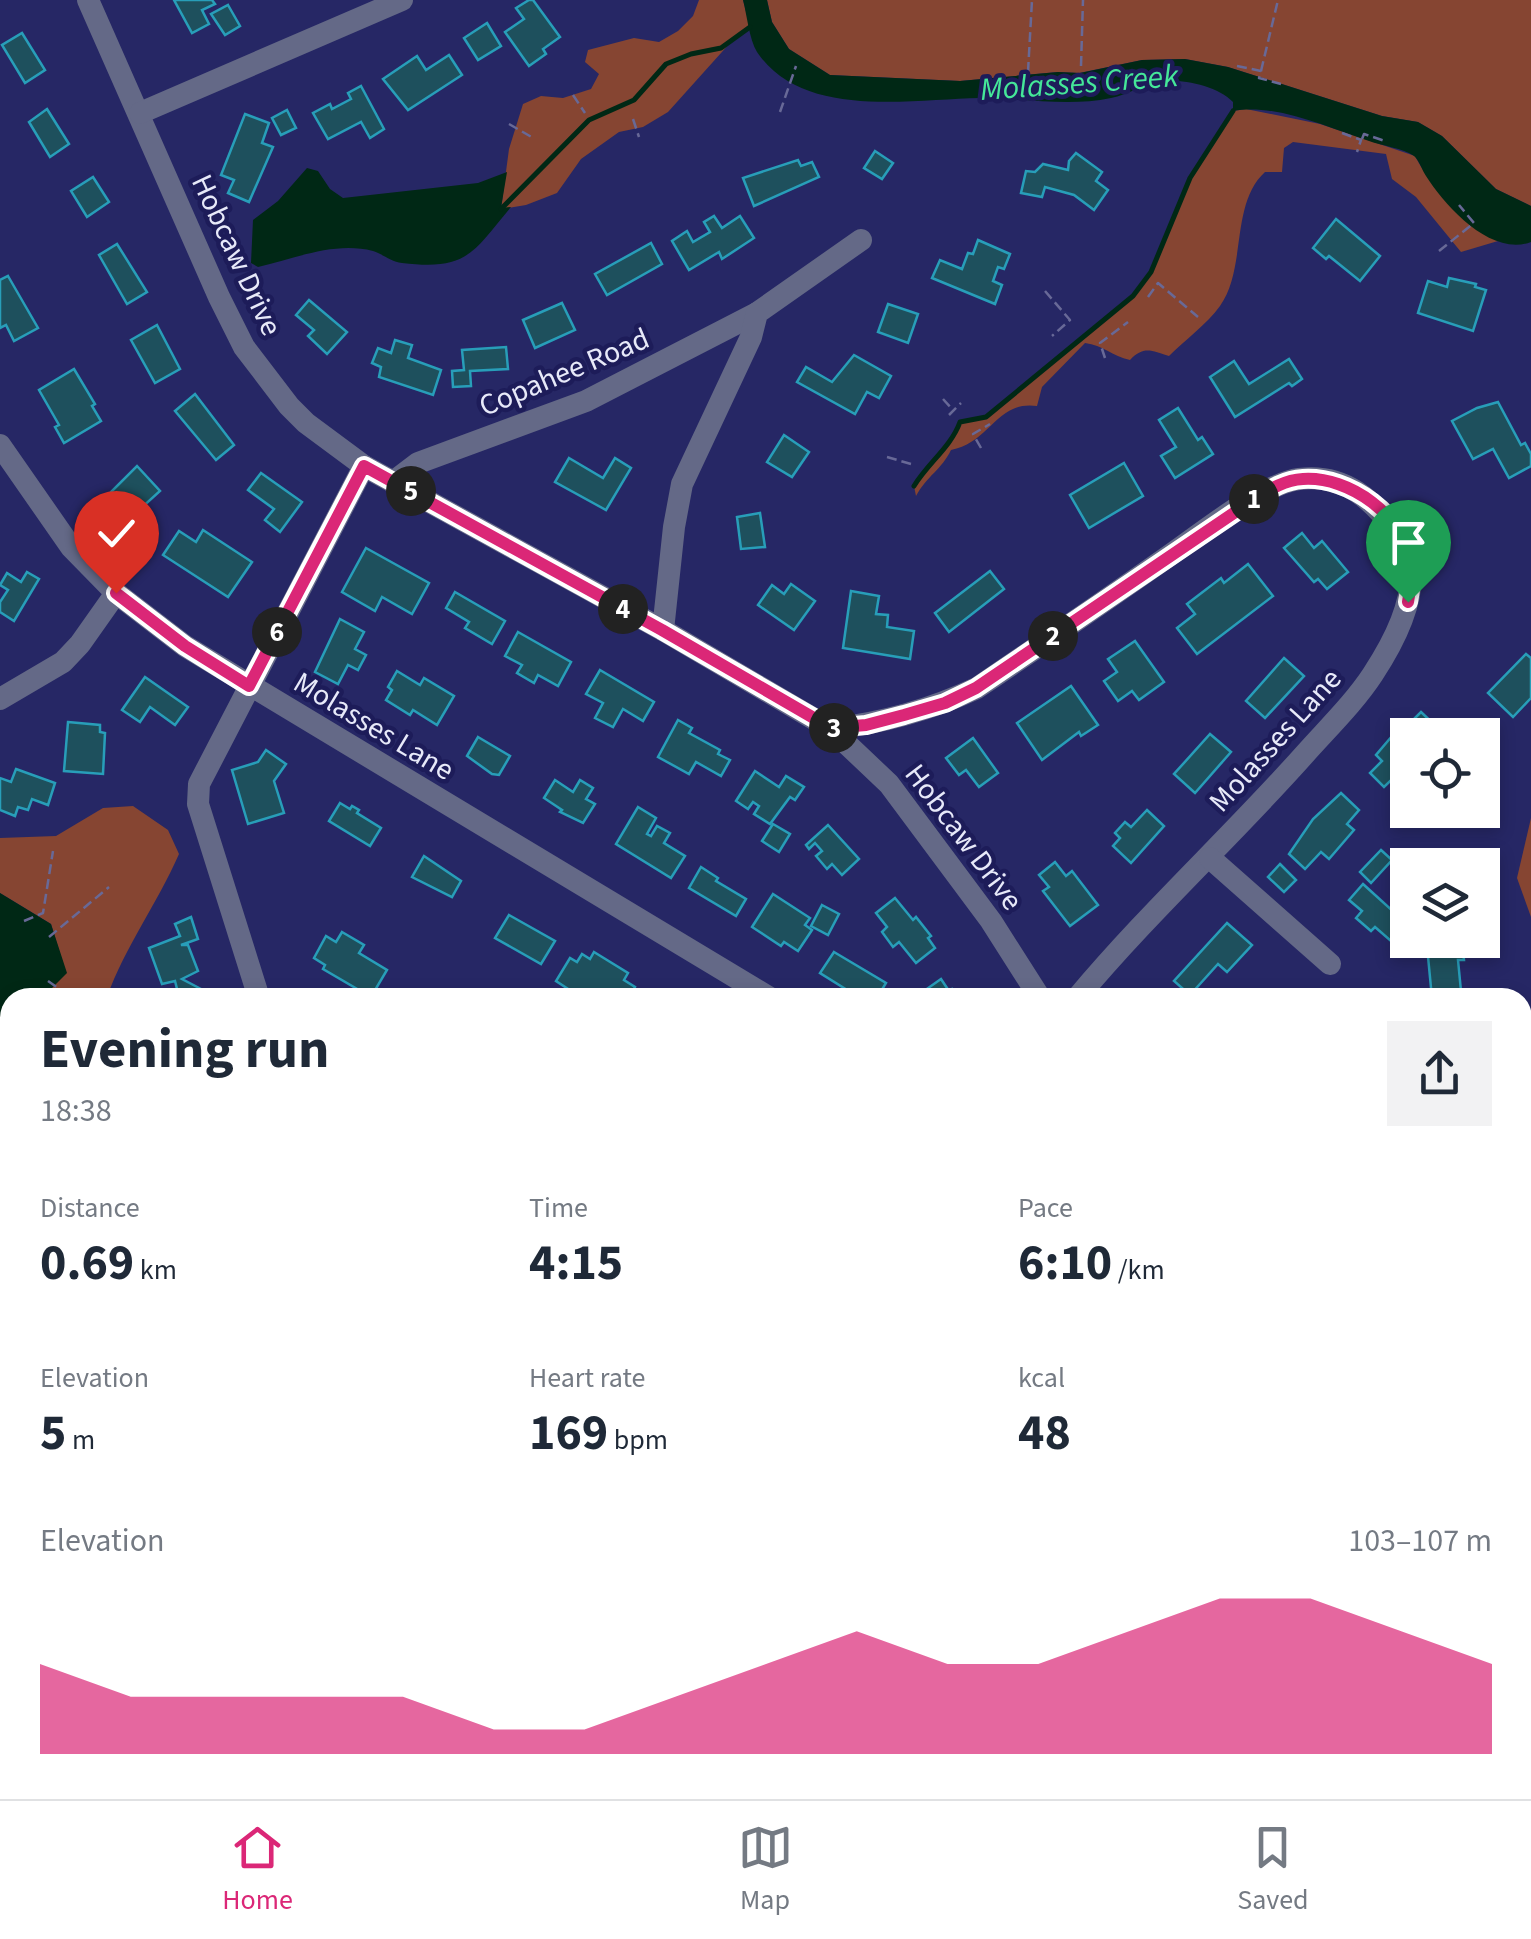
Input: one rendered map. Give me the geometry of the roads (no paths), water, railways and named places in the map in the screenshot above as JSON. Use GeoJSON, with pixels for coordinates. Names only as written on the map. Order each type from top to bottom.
{"type":"FeatureCollection","features":[{"type":"Feature","properties":{"kind":"street","name":"Hobcaw Drive"},"geometry":{"type":"LineString","coordinates":[[88,0],[218,297],[244,346],[306,423],[364,466],[831,728],[889,784],[991,921],[1034,988]]}},
{"type":"Feature","properties":{"kind":"street"},"geometry":{"type":"LineString","coordinates":[[140,112],[402,0]]}},
{"type":"Feature","properties":{"kind":"street","name":"Copahee Road"},"geometry":{"type":"LineString","coordinates":[[394,482],[418,463],[586,401],[757,313],[861,240]]}},
{"type":"Feature","properties":{"kind":"street"},"geometry":{"type":"LineString","coordinates":[[662,630],[682,484],[752,337],[757,313]]}},
{"type":"Feature","properties":{"kind":"street","name":"Molasses Lane"},"geometry":{"type":"LineString","coordinates":[[0,444],[71,546],[116,593],[185,646],[753,988]]}},
{"type":"Feature","properties":{"kind":"street"},"geometry":{"type":"LineString","coordinates":[[255,988],[198,804],[199,784],[364,466]]}},
{"type":"Feature","properties":{"kind":"street","name":"Molasses Lane"},"geometry":{"type":"LineString","coordinates":[[831,728],[866,725],[961,696],[1192,539],[1281,484],[1300,479],[1342,483],[1379,508],[1403,542],[1411,561],[1412,584],[1382,660],[1358,694],[1086,988]]}},
{"type":"Feature","properties":{"kind":"street"},"geometry":{"type":"LineString","coordinates":[[0,699],[63,662],[116,593]]}},
{"type":"Feature","properties":{"kind":"street"},"geometry":{"type":"LineString","coordinates":[[1210,858],[1330,964]]}},
{"type":"Feature","properties":{"kind":"water","name":"Molasses Creek"},"geometry":{"type":"Polygon","coordinates":[[[743,0],[767,0],[772,22],[789,49],[830,75],[960,81],[1080,73],[1142,60],[1185,59],[1228,67],[1382,116],[1418,122],[1442,136],[1496,189],[1531,206],[1531,242],[1500,242],[1471,226],[1445,201],[1409,153],[1302,118],[1267,110],[1233,111],[1233,102],[1227,96],[1190,83],[1162,81],[1117,96],[1078,102],[980,98],[891,102],[830,97],[777,74],[757,52],[743,0]]]}},
{"type":"Feature","properties":{"kind":"water"},"geometry":{"type":"Polygon","coordinates":[[[307,168],[318,171],[330,189],[343,198],[478,183],[507,172],[501,208],[511,207],[477,247],[455,261],[402,263],[373,251],[344,248],[258,267],[251,263],[253,220],[278,201],[307,168]]]}},
{"type":"Feature","properties":{"kind":"water"},"geometry":{"type":"Polygon","coordinates":[[[0,893],[51,924],[67,973],[52,988],[0,988],[0,893]]]}},
{"type":"Feature","properties":{"kind":"waterway"},"geometry":{"type":"LineString","coordinates":[[501,209],[589,120],[634,100],[666,64],[721,48],[750,27]]}},
{"type":"Feature","properties":{"kind":"waterway"},"geometry":{"type":"LineString","coordinates":[[914,486],[960,422],[986,417],[1133,296],[1151,272],[1190,178],[1233,111]]}}]}
